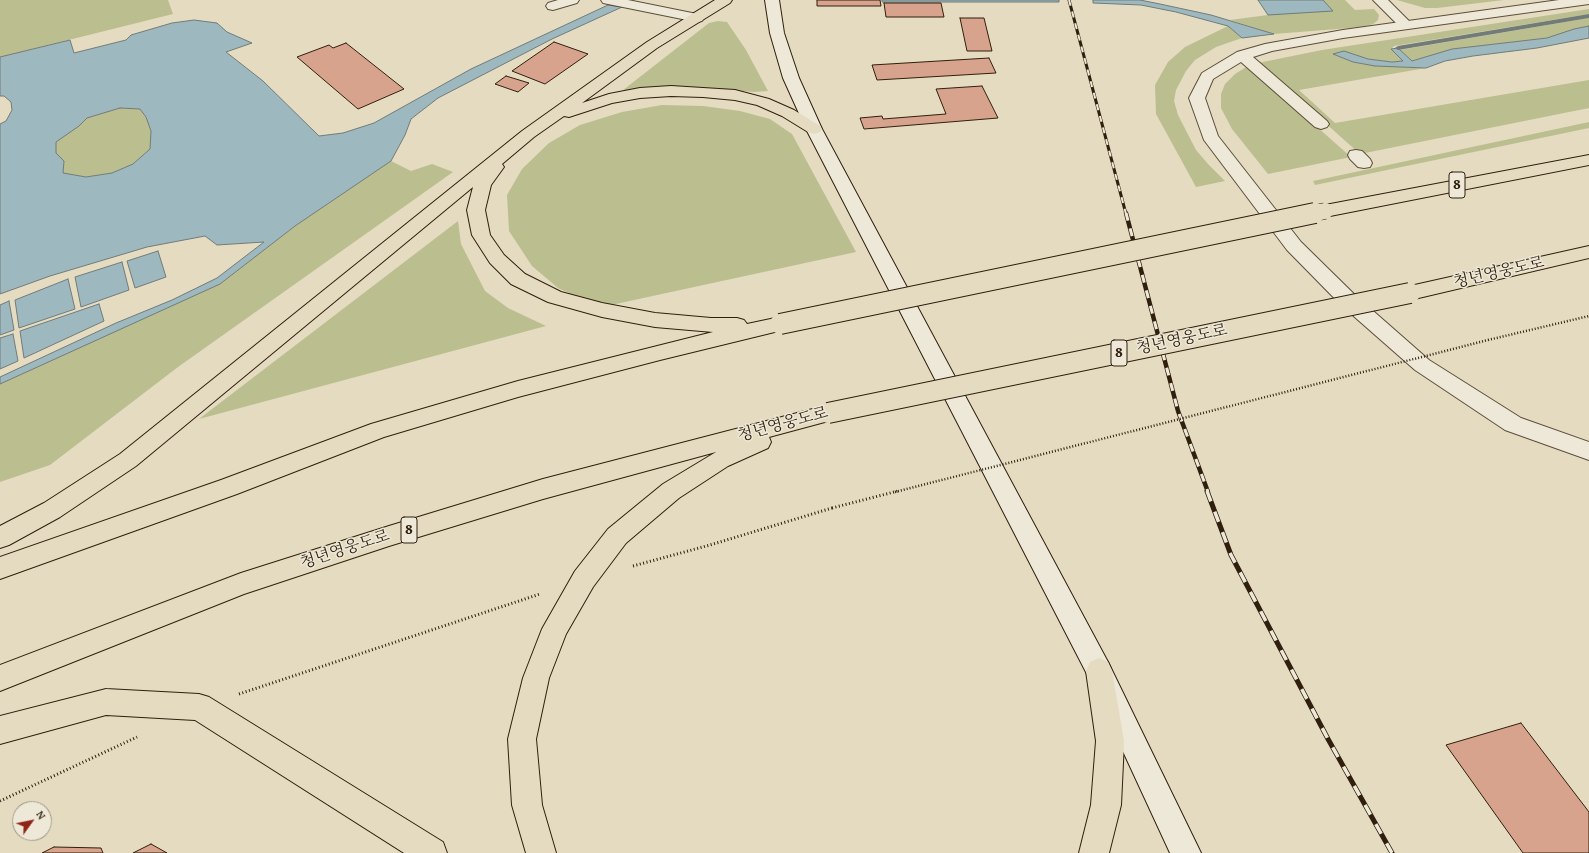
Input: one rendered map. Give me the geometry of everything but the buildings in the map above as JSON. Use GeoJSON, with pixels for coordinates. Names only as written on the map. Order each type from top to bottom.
{"type":"FeatureCollection","features":[{"type":"Feature","properties":{"kind":"highway"},"geometry":{"type":"LineString","coordinates":[[0,538],[52,510],[128,460],[528,134],[652,45],[697,18],[719,1]]}},
{"type":"Feature","properties":{"kind":"highway"},"geometry":{"type":"LineString","coordinates":[[780,324],[711,325],[654,320],[602,310],[555,297],[518,279],[497,259],[481,235],[476,210],[483,184],[503,158],[528,134],[555,118],[609,99],[640,93],[671,91],[735,95],[756,100],[788,113],[814,129]]}},
{"type":"Feature","properties":{"kind":"highway","name":"8"},"geometry":{"type":"LineString","coordinates":[[0,568],[229,487],[380,430],[518,389],[660,352],[780,324],[1325,212],[1589,160]]}},
{"type":"Feature","properties":{"kind":"highway","name":"청년영웅도로"},"geometry":{"type":"LineString","coordinates":[[0,678],[241,584],[543,489],[828,413],[1410,293],[1589,252]]}},
{"type":"Feature","properties":{"kind":"highway"},"geometry":{"type":"LineString","coordinates":[[541,853],[527,805],[522,740],[536,678],[555,629],[584,579],[617,536],[671,491],[720,460],[828,413]]}},
{"type":"Feature","properties":{"kind":"highway"},"geometry":{"type":"LineString","coordinates":[[1094,853],[1106,805],[1110,741],[1099,671]]}},
{"type":"Feature","properties":{"kind":"highway"},"geometry":{"type":"LineString","coordinates":[[0,730],[106,702],[199,708],[432,853]]}},
{"type":"Feature","properties":{"kind":"street"},"geometry":{"type":"LineString","coordinates":[[772,0],[777,33],[791,78],[814,129],[1099,671],[1186,853]]}},
{"type":"Feature","properties":{"kind":"street"},"geometry":{"type":"LineString","coordinates":[[1589,0],[1343,34],[1270,47],[1242,55],[1207,76],[1197,98],[1210,137],[1294,246],[1348,300],[1422,365],[1513,424],[1589,451]]}},
{"type":"Feature","properties":{"kind":"street"},"geometry":{"type":"LineString","coordinates":[[1242,55],[1321,124]]}},
{"type":"Feature","properties":{"kind":"lane"},"geometry":{"type":"LineString","coordinates":[[553,6],[572,0]]}},
{"type":"Feature","properties":{"kind":"lane"},"geometry":{"type":"LineString","coordinates":[[608,0],[697,18]]}},
{"type":"Feature","properties":{"kind":"lane"},"geometry":{"type":"LineString","coordinates":[[1380,0],[1406,25]]}},
{"type":"Feature","properties":{"kind":"path"},"geometry":{"type":"LineString","coordinates":[[199,708],[584,579],[710,545],[832,508],[1488,340],[1589,316]]}},
{"type":"Feature","properties":{"kind":"path"},"geometry":{"type":"LineString","coordinates":[[0,801],[142,734]]}},
{"type":"Feature","properties":{"kind":"green space"},"geometry":{"type":"Polygon","coordinates":[[[0,0],[168,0],[173,14],[0,57],[0,0]]]}},
{"type":"Feature","properties":{"kind":"green space"},"geometry":{"type":"Polygon","coordinates":[[[1258,0],[1345,0],[1355,10],[1374,9],[1379,15],[1378,20],[1373,24],[1363,27],[1274,34],[1230,20],[1268,15],[1258,0]]]}},
{"type":"Feature","properties":{"kind":"green space"},"geometry":{"type":"Polygon","coordinates":[[[1397,0],[1504,0],[1437,8],[1425,8],[1397,0]]]}},
{"type":"Feature","properties":{"kind":"green space"},"geometry":{"type":"Polygon","coordinates":[[[1589,9],[1589,14],[1394,46],[1391,49],[1404,61],[1392,62],[1368,59],[1344,52],[1334,54],[1353,62],[1375,66],[1426,68],[1299,90],[1335,123],[1589,80],[1589,108],[1360,154],[1258,63],[1322,50],[1589,9]]]}},
{"type":"Feature","properties":{"kind":"green space"},"geometry":{"type":"Polygon","coordinates":[[[1589,18],[1589,26],[1574,29],[1547,38],[1452,49],[1412,61],[1400,50],[1589,18]]]}},
{"type":"Feature","properties":{"kind":"green space"},"geometry":{"type":"Polygon","coordinates":[[[718,21],[727,22],[746,50],[768,91],[754,92],[688,87],[618,94],[709,23],[718,21]]]}},
{"type":"Feature","properties":{"kind":"green space"},"geometry":{"type":"Polygon","coordinates":[[[1228,26],[1242,38],[1216,47],[1195,60],[1186,71],[1176,90],[1174,101],[1178,115],[1196,150],[1225,181],[1196,187],[1156,114],[1155,85],[1168,62],[1185,47],[1228,26]]]}},
{"type":"Feature","properties":{"kind":"green space"},"geometry":{"type":"Polygon","coordinates":[[[1248,66],[1351,157],[1268,174],[1232,129],[1221,108],[1221,94],[1225,84],[1235,74],[1248,66]]]}},
{"type":"Feature","properties":{"kind":"green space"},"geometry":{"type":"Polygon","coordinates":[[[662,105],[703,106],[740,111],[770,119],[792,134],[856,252],[611,305],[582,299],[558,288],[532,266],[509,231],[507,195],[522,169],[549,143],[580,125],[622,112],[662,105]]]}},
{"type":"Feature","properties":{"kind":"green space"},"geometry":{"type":"Polygon","coordinates":[[[120,108],[140,109],[146,117],[151,131],[150,149],[133,164],[112,173],[86,177],[63,173],[64,161],[56,153],[55,142],[79,126],[87,118],[120,108]]]}},
{"type":"Feature","properties":{"kind":"green space"},"geometry":{"type":"Polygon","coordinates":[[[1589,122],[1589,128],[1315,185],[1313,181],[1589,122]]]}},
{"type":"Feature","properties":{"kind":"green space"},"geometry":{"type":"Polygon","coordinates":[[[391,161],[411,171],[432,164],[453,172],[178,367],[50,465],[0,482],[0,384],[220,284],[295,226],[391,161]]]}},
{"type":"Feature","properties":{"kind":"green space"},"geometry":{"type":"Polygon","coordinates":[[[458,221],[461,244],[485,291],[508,308],[546,326],[199,419],[458,221]]]}},
{"type":"Feature","properties":{"kind":"water"},"geometry":{"type":"Polygon","coordinates":[[[882,0],[1059,0],[1059,2],[882,2],[882,0]]]}},
{"type":"Feature","properties":{"kind":"water"},"geometry":{"type":"Polygon","coordinates":[[[1093,0],[1140,0],[1211,15],[1274,34],[1242,38],[1228,26],[1176,12],[1141,5],[1093,3],[1093,0]]]}},
{"type":"Feature","properties":{"kind":"water"},"geometry":{"type":"Polygon","coordinates":[[[1258,0],[1323,0],[1333,11],[1268,15],[1258,0]]]}},
{"type":"Feature","properties":{"kind":"water"},"geometry":{"type":"Polygon","coordinates":[[[608,5],[622,7],[552,39],[438,98],[411,119],[405,135],[391,161],[295,226],[220,284],[0,384],[0,377],[116,323],[172,300],[217,278],[264,242],[217,245],[205,236],[147,247],[50,276],[0,294],[0,124],[6,121],[12,110],[11,102],[4,96],[0,96],[0,57],[70,40],[74,53],[126,40],[131,35],[172,23],[194,20],[217,23],[227,32],[252,43],[226,52],[263,81],[319,136],[343,133],[374,123],[471,69],[608,5]],[[120,108],[87,118],[79,126],[56,142],[56,153],[64,161],[63,173],[86,177],[112,173],[133,164],[150,149],[151,131],[146,117],[140,109],[120,108]]]}},
{"type":"Feature","properties":{"kind":"water"},"geometry":{"type":"Polygon","coordinates":[[[1589,26],[1589,38],[1537,48],[1445,61],[1426,68],[1375,66],[1353,62],[1333,54],[1344,51],[1368,59],[1392,62],[1403,61],[1391,49],[1398,48],[1412,61],[1452,49],[1547,38],[1574,29],[1589,26]]]}},
{"type":"Feature","properties":{"kind":"water"},"geometry":{"type":"Polygon","coordinates":[[[158,251],[166,277],[135,288],[127,261],[158,251]]]}},
{"type":"Feature","properties":{"kind":"water"},"geometry":{"type":"Polygon","coordinates":[[[122,262],[129,290],[81,307],[75,277],[122,262]]]}},
{"type":"Feature","properties":{"kind":"water"},"geometry":{"type":"Polygon","coordinates":[[[68,279],[75,309],[19,328],[15,300],[68,279]]]}},
{"type":"Feature","properties":{"kind":"water"},"geometry":{"type":"Polygon","coordinates":[[[9,301],[14,330],[0,335],[0,305],[9,301]]]}},
{"type":"Feature","properties":{"kind":"water"},"geometry":{"type":"Polygon","coordinates":[[[99,304],[104,321],[24,358],[20,331],[99,304]]]}},
{"type":"Feature","properties":{"kind":"water"},"geometry":{"type":"Polygon","coordinates":[[[13,334],[18,361],[0,369],[0,338],[13,334]]]}},
{"type":"Feature","properties":{"kind":"waterway"},"geometry":{"type":"LineString","coordinates":[[1398,48],[1589,16]]}},
{"type":"Feature","properties":{"kind":"railway"},"geometry":{"type":"LineString","coordinates":[[1069,0],[1126,214]]}},
{"type":"Feature","properties":{"kind":"railway"},"geometry":{"type":"LineString","coordinates":[[1126,213],[1178,411],[1208,492]]}},
{"type":"Feature","properties":{"kind":"railway"},"geometry":{"type":"LineString","coordinates":[[1207,491],[1231,555],[1328,739],[1392,853]]}}]}
